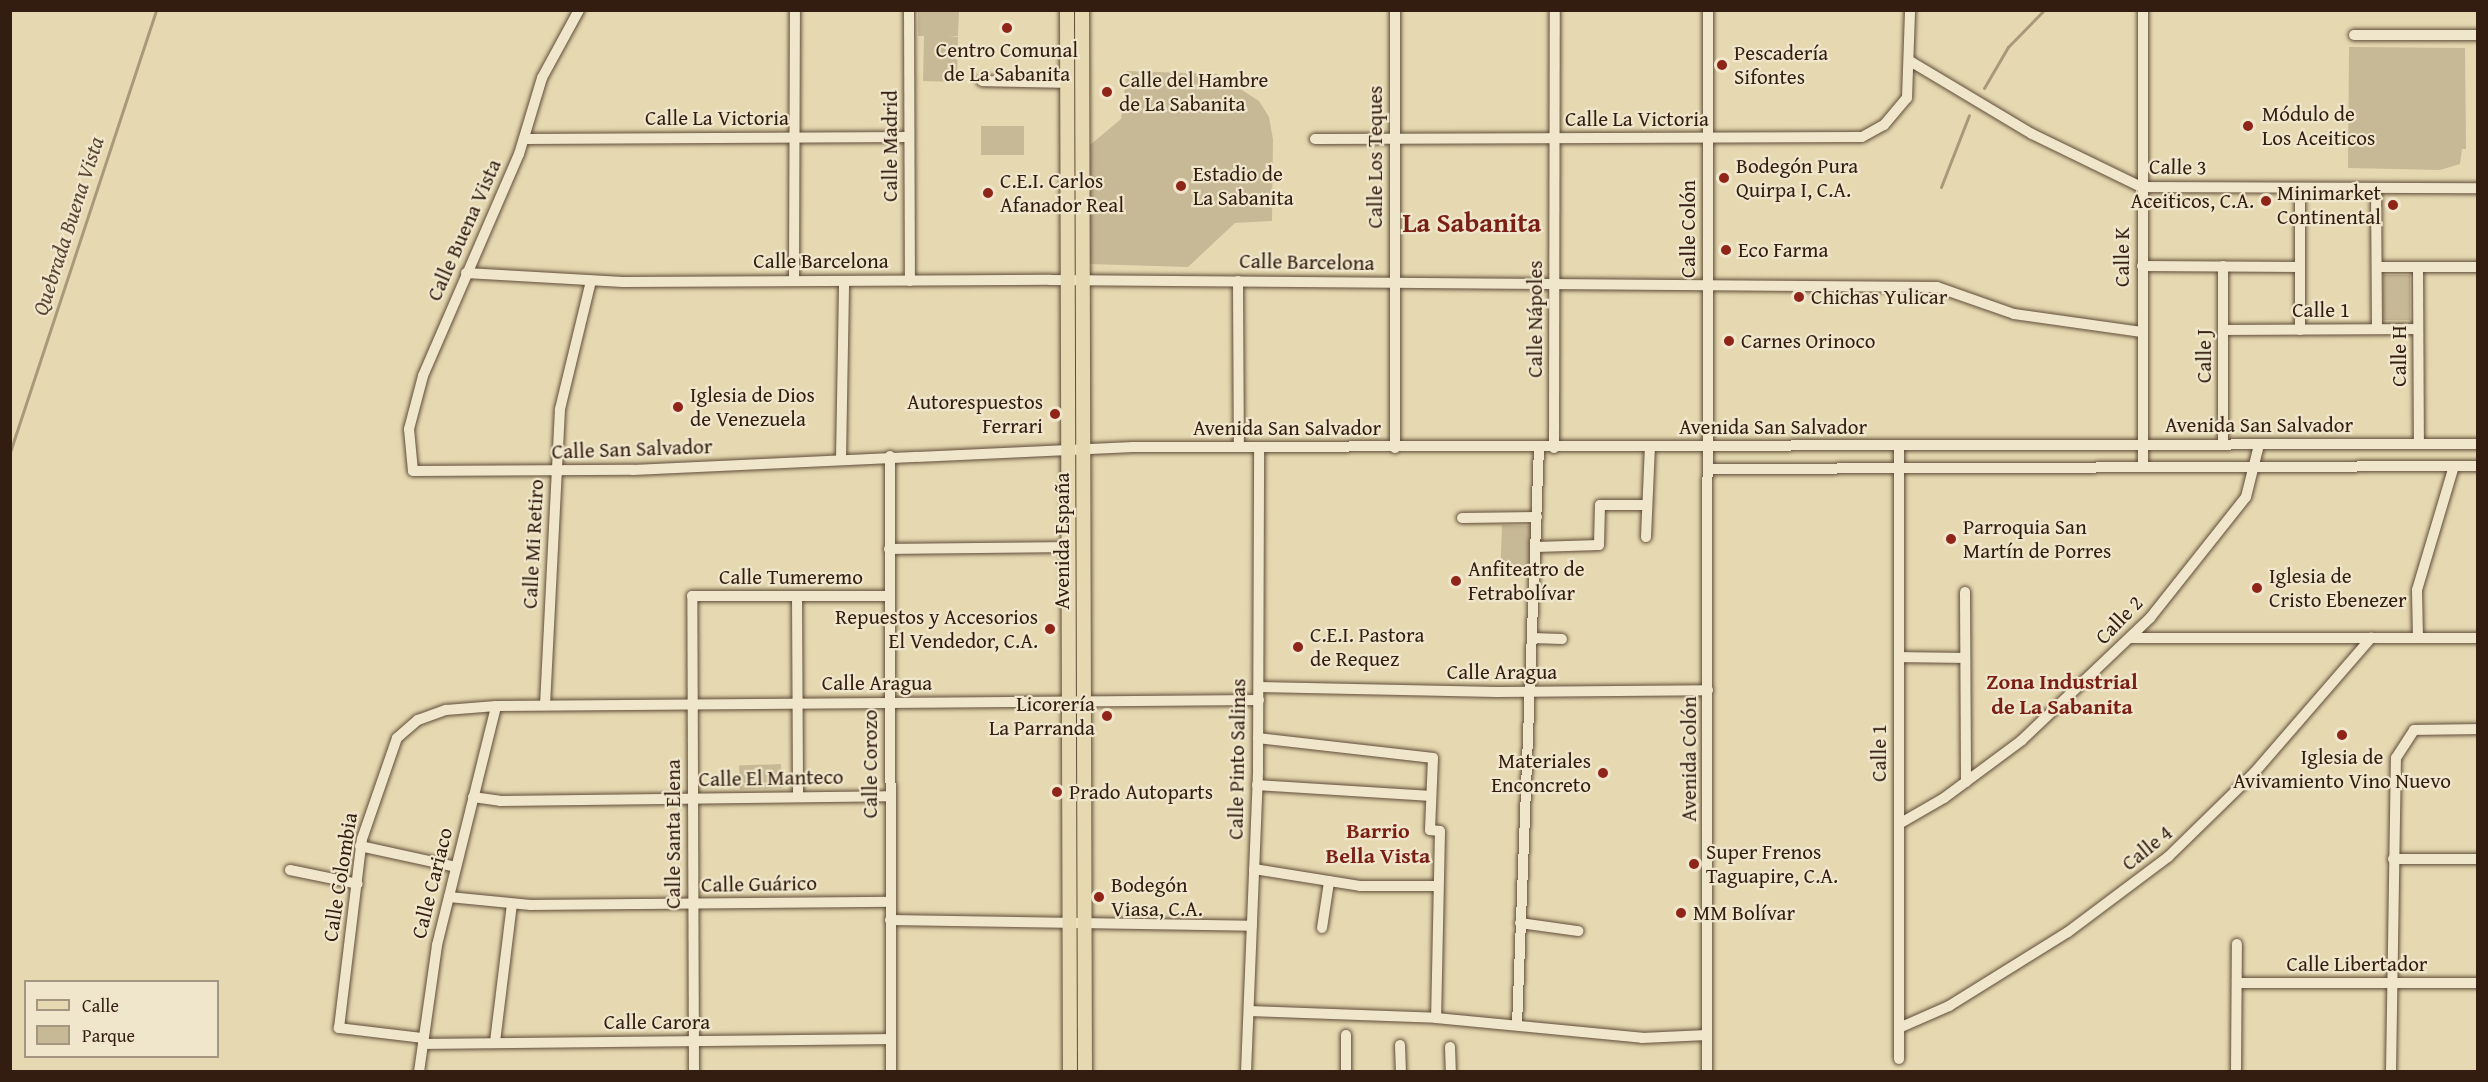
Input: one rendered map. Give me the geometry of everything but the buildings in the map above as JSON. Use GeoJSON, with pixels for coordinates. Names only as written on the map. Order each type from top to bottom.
{"type":"FeatureCollection","features":[{"type":"Feature","properties":{"kind":"main road","name":"Avenida España"},"geometry":{"type":"LineString","coordinates":[[1067,10],[1070,1071]]}},
{"type":"Feature","properties":{"kind":"main road","name":"Avenida España"},"geometry":{"type":"LineString","coordinates":[[1082,10],[1085,1071]]}},
{"type":"Feature","properties":{"kind":"street","name":"Calle Buena Vista"},"geometry":{"type":"LineString","coordinates":[[413,471],[408,441],[412,413],[466,273],[524,139],[542,78],[579,10]]}},
{"type":"Feature","properties":{"kind":"street"},"geometry":{"type":"LineString","coordinates":[[794,281],[795,10]]}},
{"type":"Feature","properties":{"kind":"street","name":"Calle Madrid"},"geometry":{"type":"LineString","coordinates":[[909,10],[910,281]]}},
{"type":"Feature","properties":{"kind":"street","name":"Calle Los Teques"},"geometry":{"type":"LineString","coordinates":[[1395,10],[1395,448]]}},
{"type":"Feature","properties":{"kind":"street","name":"Calle Nápoles"},"geometry":{"type":"LineString","coordinates":[[1554,448],[1555,10]]}},
{"type":"Feature","properties":{"kind":"street","name":"Calle Colón"},"geometry":{"type":"LineString","coordinates":[[1708,10],[1708,447]]}},
{"type":"Feature","properties":{"kind":"street","name":"Calle La Victoria"},"geometry":{"type":"LineString","coordinates":[[1315,139],[1852,138],[1875,132],[1894,116],[1907,98],[1910,10]]}},
{"type":"Feature","properties":{"kind":"street","name":"Calle K"},"geometry":{"type":"LineString","coordinates":[[2142,468],[2143,10]]}},
{"type":"Feature","properties":{"kind":"street"},"geometry":{"type":"LineString","coordinates":[[2354,35],[2478,35]]}},
{"type":"Feature","properties":{"kind":"street","name":"Calle 3"},"geometry":{"type":"LineString","coordinates":[[1910,62],[2032,134],[2141,187],[2478,188]]}},
{"type":"Feature","properties":{"kind":"street"},"geometry":{"type":"LineString","coordinates":[[982,81],[1067,83]]}},
{"type":"Feature","properties":{"kind":"street","name":"Calle La Victoria"},"geometry":{"type":"LineString","coordinates":[[524,139],[909,137]]}},
{"type":"Feature","properties":{"kind":"street"},"geometry":{"type":"LineString","coordinates":[[2300,188],[2300,330]]}},
{"type":"Feature","properties":{"kind":"street","name":"Calle H"},"geometry":{"type":"LineString","coordinates":[[2376,188],[2376,329]]}},
{"type":"Feature","properties":{"kind":"street"},"geometry":{"type":"LineString","coordinates":[[2142,266],[2300,267]]}},
{"type":"Feature","properties":{"kind":"street","name":"Calle J"},"geometry":{"type":"LineString","coordinates":[[2223,266],[2223,445]]}},
{"type":"Feature","properties":{"kind":"street"},"geometry":{"type":"LineString","coordinates":[[2377,267],[2478,267]]}},
{"type":"Feature","properties":{"kind":"street","name":"Calle H"},"geometry":{"type":"LineString","coordinates":[[2418,267],[2419,444]]}},
{"type":"Feature","properties":{"kind":"street","name":"Calle Barcelona"},"geometry":{"type":"LineString","coordinates":[[466,273],[591,281],[1083,280],[1937,287],[2014,314],[2142,332]]}},
{"type":"Feature","properties":{"kind":"street","name":"Calle Mi Retiro"},"geometry":{"type":"LineString","coordinates":[[545,705],[555,472],[562,391],[591,281]]}},
{"type":"Feature","properties":{"kind":"street"},"geometry":{"type":"LineString","coordinates":[[841,459],[844,281]]}},
{"type":"Feature","properties":{"kind":"street"},"geometry":{"type":"LineString","coordinates":[[1238,281],[1239,447]]}},
{"type":"Feature","properties":{"kind":"street","name":"Calle 1"},"geometry":{"type":"LineString","coordinates":[[2223,330],[2418,329]]}},
{"type":"Feature","properties":{"kind":"street","name":"Avenida San Salvador"},"geometry":{"type":"LineString","coordinates":[[1068,448],[2478,444]]}},
{"type":"Feature","properties":{"kind":"street","name":"Calle 2"},"geometry":{"type":"LineString","coordinates":[[1899,824],[1966,782],[2022,740],[2130,638],[2177,587],[2237,510],[2251,487],[2259,445]]}},
{"type":"Feature","properties":{"kind":"street","name":"Calle 1"},"geometry":{"type":"LineString","coordinates":[[1899,446],[1899,1059]]}},
{"type":"Feature","properties":{"kind":"street","name":"Calle Pinto Salinas"},"geometry":{"type":"LineString","coordinates":[[1246,1071],[1259,700],[1259,447]]}},
{"type":"Feature","properties":{"kind":"street"},"geometry":{"type":"LineString","coordinates":[[1646,537],[1650,447]]}},
{"type":"Feature","properties":{"kind":"street","name":"Avenida Colón"},"geometry":{"type":"LineString","coordinates":[[1707,1071],[1708,447]]}},
{"type":"Feature","properties":{"kind":"street","name":"Calle San Salvador"},"geometry":{"type":"LineString","coordinates":[[413,471],[555,472],[1068,448]]}},
{"type":"Feature","properties":{"kind":"street"},"geometry":{"type":"LineString","coordinates":[[1517,1025],[1539,448]]}},
{"type":"Feature","properties":{"kind":"street","name":"Calle Corozo"},"geometry":{"type":"LineString","coordinates":[[890,456],[891,1071]]}},
{"type":"Feature","properties":{"kind":"street"},"geometry":{"type":"LineString","coordinates":[[2418,638],[2417,590],[2454,466]]}},
{"type":"Feature","properties":{"kind":"street","name":"Avenida San Salvador"},"geometry":{"type":"LineString","coordinates":[[1708,470],[2478,466]]}},
{"type":"Feature","properties":{"kind":"street"},"geometry":{"type":"LineString","coordinates":[[1536,547],[1599,545],[1600,505],[1647,505]]}},
{"type":"Feature","properties":{"kind":"street"},"geometry":{"type":"LineString","coordinates":[[1462,518],[1537,517]]}},
{"type":"Feature","properties":{"kind":"street","name":"Calle Tumeremo"},"geometry":{"type":"LineString","coordinates":[[889,549],[1068,547]]}},
{"type":"Feature","properties":{"kind":"street"},"geometry":{"type":"LineString","coordinates":[[1965,592],[1966,782]]}},
{"type":"Feature","properties":{"kind":"street","name":"Calle Tumeremo"},"geometry":{"type":"LineString","coordinates":[[692,596],[889,597]]}},
{"type":"Feature","properties":{"kind":"street","name":"Calle Santa Elena"},"geometry":{"type":"LineString","coordinates":[[692,596],[694,1071]]}},
{"type":"Feature","properties":{"kind":"street"},"geometry":{"type":"LineString","coordinates":[[797,596],[798,798]]}},
{"type":"Feature","properties":{"kind":"street"},"geometry":{"type":"LineString","coordinates":[[1532,638],[1562,639]]}},
{"type":"Feature","properties":{"kind":"street"},"geometry":{"type":"LineString","coordinates":[[2130,638],[2478,638]]}},
{"type":"Feature","properties":{"kind":"street","name":"Calle 4"},"geometry":{"type":"LineString","coordinates":[[1899,1028],[1949,1006],[2068,932],[2168,857],[2254,773],[2371,638]]}},
{"type":"Feature","properties":{"kind":"street"},"geometry":{"type":"LineString","coordinates":[[1899,657],[1964,658]]}},
{"type":"Feature","properties":{"kind":"street","name":"Calle Aragua"},"geometry":{"type":"LineString","coordinates":[[1259,687],[1530,692],[1708,690]]}},
{"type":"Feature","properties":{"kind":"street","name":"Calle Aragua"},"geometry":{"type":"LineString","coordinates":[[496,706],[1259,700]]}},
{"type":"Feature","properties":{"kind":"street","name":"Calle Cariaco"},"geometry":{"type":"LineString","coordinates":[[419,1071],[434,962],[496,706]]}},
{"type":"Feature","properties":{"kind":"street","name":"Calle Colombia"},"geometry":{"type":"LineString","coordinates":[[339,1028],[360,846],[373,800],[401,730],[418,720],[446,710],[496,706]]}},
{"type":"Feature","properties":{"kind":"street"},"geometry":{"type":"LineString","coordinates":[[2391,1071],[2394,768],[2406,737],[2414,730],[2478,729]]}},
{"type":"Feature","properties":{"kind":"street"},"geometry":{"type":"LineString","coordinates":[[1258,738],[1433,758],[1430,830],[1440,831],[1436,1018]]}},
{"type":"Feature","properties":{"kind":"street"},"geometry":{"type":"LineString","coordinates":[[1257,785],[1431,796]]}},
{"type":"Feature","properties":{"kind":"street","name":"Calle El Manteco"},"geometry":{"type":"LineString","coordinates":[[473,797],[500,801],[890,796]]}},
{"type":"Feature","properties":{"kind":"street"},"geometry":{"type":"LineString","coordinates":[[360,846],[456,867]]}},
{"type":"Feature","properties":{"kind":"street"},"geometry":{"type":"LineString","coordinates":[[2393,859],[2478,859]]}},
{"type":"Feature","properties":{"kind":"street"},"geometry":{"type":"LineString","coordinates":[[1254,869],[1329,882],[1438,886]]}},
{"type":"Feature","properties":{"kind":"street"},"geometry":{"type":"LineString","coordinates":[[290,870],[357,884]]}},
{"type":"Feature","properties":{"kind":"street"},"geometry":{"type":"LineString","coordinates":[[1322,928],[1329,882]]}},
{"type":"Feature","properties":{"kind":"street","name":"Calle Guárico"},"geometry":{"type":"LineString","coordinates":[[448,897],[512,904],[890,902]]}},
{"type":"Feature","properties":{"kind":"street"},"geometry":{"type":"LineString","coordinates":[[495,1042],[512,904]]}},
{"type":"Feature","properties":{"kind":"street"},"geometry":{"type":"LineString","coordinates":[[890,920],[1252,926]]}},
{"type":"Feature","properties":{"kind":"street"},"geometry":{"type":"LineString","coordinates":[[1520,923],[1578,931]]}},
{"type":"Feature","properties":{"kind":"street"},"geometry":{"type":"LineString","coordinates":[[2236,1071],[2237,944]]}},
{"type":"Feature","properties":{"kind":"street","name":"Calle Libertador"},"geometry":{"type":"LineString","coordinates":[[2237,983],[2478,983]]}},
{"type":"Feature","properties":{"kind":"street"},"geometry":{"type":"LineString","coordinates":[[1249,1011],[1436,1018],[1642,1038],[1707,1035]]}},
{"type":"Feature","properties":{"kind":"street","name":"Calle Carora"},"geometry":{"type":"LineString","coordinates":[[339,1028],[423,1041],[694,1042],[891,1039]]}},
{"type":"Feature","properties":{"kind":"street"},"geometry":{"type":"LineString","coordinates":[[1346,1035],[1346,1071]]}},
{"type":"Feature","properties":{"kind":"street"},"geometry":{"type":"LineString","coordinates":[[1400,1045],[1401,1071]]}},
{"type":"Feature","properties":{"kind":"street"},"geometry":{"type":"LineString","coordinates":[[1450,1047],[1451,1071]]}},
{"type":"Feature","properties":{"kind":"green space"},"geometry":{"type":"Polygon","coordinates":[[[918,11],[959,11],[958,36],[949,37],[958,37],[957,82],[923,81],[924,36],[918,36],[918,11]]]}},
{"type":"Feature","properties":{"kind":"green space"},"geometry":{"type":"Polygon","coordinates":[[[1073,11],[1077,11],[1075,269],[1074,268],[1073,11]]]}},
{"type":"Feature","properties":{"kind":"green space"},"geometry":{"type":"Polygon","coordinates":[[[2349,47],[2465,48],[2466,149],[2462,149],[2460,164],[2440,170],[2348,168],[2349,47]]]}},
{"type":"Feature","properties":{"kind":"green space","name":"Estadio de La Sabanita"},"geometry":{"type":"Polygon","coordinates":[[[1127,71],[1217,74],[1259,101],[1269,117],[1273,139],[1272,221],[1235,223],[1188,267],[1089,264],[1090,145],[1121,119],[1127,71]]]}},
{"type":"Feature","properties":{"kind":"green space"},"geometry":{"type":"Polygon","coordinates":[[[981,126],[1024,126],[1024,155],[981,155],[981,126]]]}},
{"type":"Feature","properties":{"kind":"green space"},"geometry":{"type":"Polygon","coordinates":[[[2383,275],[2410,275],[2410,320],[2383,320],[2383,275]]]}},
{"type":"Feature","properties":{"kind":"green space"},"geometry":{"type":"Polygon","coordinates":[[[1502,525],[1531,526],[1529,574],[1500,573],[1502,525]]]}},
{"type":"Feature","properties":{"kind":"green space"},"geometry":{"type":"Polygon","coordinates":[[[781,764],[782,788],[740,789],[739,765],[781,764]]]}},
{"type":"Feature","properties":{"kind":"waterway","name":"Quebrada Buena Vista"},"geometry":{"type":"LineString","coordinates":[[10,452],[156,10]]}},
{"type":"Feature","properties":{"kind":"waterway"},"geometry":{"type":"LineString","coordinates":[[1984,88],[2008,47],[2044,10]]}},
{"type":"Feature","properties":{"kind":"waterway"},"geometry":{"type":"LineString","coordinates":[[1941,187],[1969,115]]}},
{"type":"Feature","properties":{"kind":"place","name":"Centro Comunal de La Sabanita"},"geometry":{"type":"Point","coordinates":[1007,28]}},
{"type":"Feature","properties":{"kind":"place","name":"Pescadería Sifontes"},"geometry":{"type":"Point","coordinates":[1722,65]}},
{"type":"Feature","properties":{"kind":"place","name":"Calle del Hambre de La Sabanita"},"geometry":{"type":"Point","coordinates":[1107,92]}},
{"type":"Feature","properties":{"kind":"place","name":"Módulo de Los Aceiticos"},"geometry":{"type":"Point","coordinates":[2248,126]}},
{"type":"Feature","properties":{"kind":"place","name":"Bodegón Pura Quirpa I, C.A."},"geometry":{"type":"Point","coordinates":[1724,178]}},
{"type":"Feature","properties":{"kind":"place","name":"Estadio de La Sabanita"},"geometry":{"type":"Point","coordinates":[1181,186]}},
{"type":"Feature","properties":{"kind":"place","name":"C.E.I. Carlos Afanador Real"},"geometry":{"type":"Point","coordinates":[988,193]}},
{"type":"Feature","properties":{"kind":"place","name":"Aceiticos, C.A."},"geometry":{"type":"Point","coordinates":[2266,201]}},
{"type":"Feature","properties":{"kind":"place","name":"Minimarket Continental"},"geometry":{"type":"Point","coordinates":[2393,205]}},
{"type":"Feature","properties":{"kind":"place","name":"Eco Farma"},"geometry":{"type":"Point","coordinates":[1726,250]}},
{"type":"Feature","properties":{"kind":"place","name":"Chichas Yulicar"},"geometry":{"type":"Point","coordinates":[1799,297]}},
{"type":"Feature","properties":{"kind":"place","name":"Carnes Orinoco"},"geometry":{"type":"Point","coordinates":[1729,341]}},
{"type":"Feature","properties":{"kind":"place","name":"Iglesia de Dios de Venezuela"},"geometry":{"type":"Point","coordinates":[678,407]}},
{"type":"Feature","properties":{"kind":"place","name":"Autorespuestos Ferrari"},"geometry":{"type":"Point","coordinates":[1055,414]}},
{"type":"Feature","properties":{"kind":"place","name":"Parroquia San Martín de Porres"},"geometry":{"type":"Point","coordinates":[1951,539]}},
{"type":"Feature","properties":{"kind":"place","name":"Anfiteatro de Fetrabolívar"},"geometry":{"type":"Point","coordinates":[1456,581]}},
{"type":"Feature","properties":{"kind":"place","name":"Iglesia de Cristo Ebenezer"},"geometry":{"type":"Point","coordinates":[2257,588]}},
{"type":"Feature","properties":{"kind":"place","name":"Repuestos y Accesorios El Vendedor, C.A."},"geometry":{"type":"Point","coordinates":[1050,629]}},
{"type":"Feature","properties":{"kind":"place","name":"C.E.I. Pastora de Requez"},"geometry":{"type":"Point","coordinates":[1298,647]}},
{"type":"Feature","properties":{"kind":"place","name":"Licorería La Parranda"},"geometry":{"type":"Point","coordinates":[1107,716]}},
{"type":"Feature","properties":{"kind":"place","name":"Iglesia de Avivamiento Vino Nuevo"},"geometry":{"type":"Point","coordinates":[2342,735]}},
{"type":"Feature","properties":{"kind":"place","name":"Materiales Enconcreto"},"geometry":{"type":"Point","coordinates":[1603,773]}},
{"type":"Feature","properties":{"kind":"place","name":"Prado Autoparts"},"geometry":{"type":"Point","coordinates":[1057,792]}},
{"type":"Feature","properties":{"kind":"place","name":"Super Frenos Taguapire, C.A."},"geometry":{"type":"Point","coordinates":[1694,864]}},
{"type":"Feature","properties":{"kind":"place","name":"Bodegón Viasa, C.A."},"geometry":{"type":"Point","coordinates":[1099,897]}},
{"type":"Feature","properties":{"kind":"place","name":"MM Bolívar"},"geometry":{"type":"Point","coordinates":[1681,913]}},
{"type":"Feature","properties":{"kind":"district","name":"La Sabanita"},"geometry":{"type":"Point","coordinates":[1472,223]}},
{"type":"Feature","properties":{"kind":"district","name":"Zona Industrial de La Sabanita"},"geometry":{"type":"Point","coordinates":[2062,694]}},
{"type":"Feature","properties":{"kind":"district","name":"Barrio Bella Vista"},"geometry":{"type":"Point","coordinates":[1378,842]}}]}
